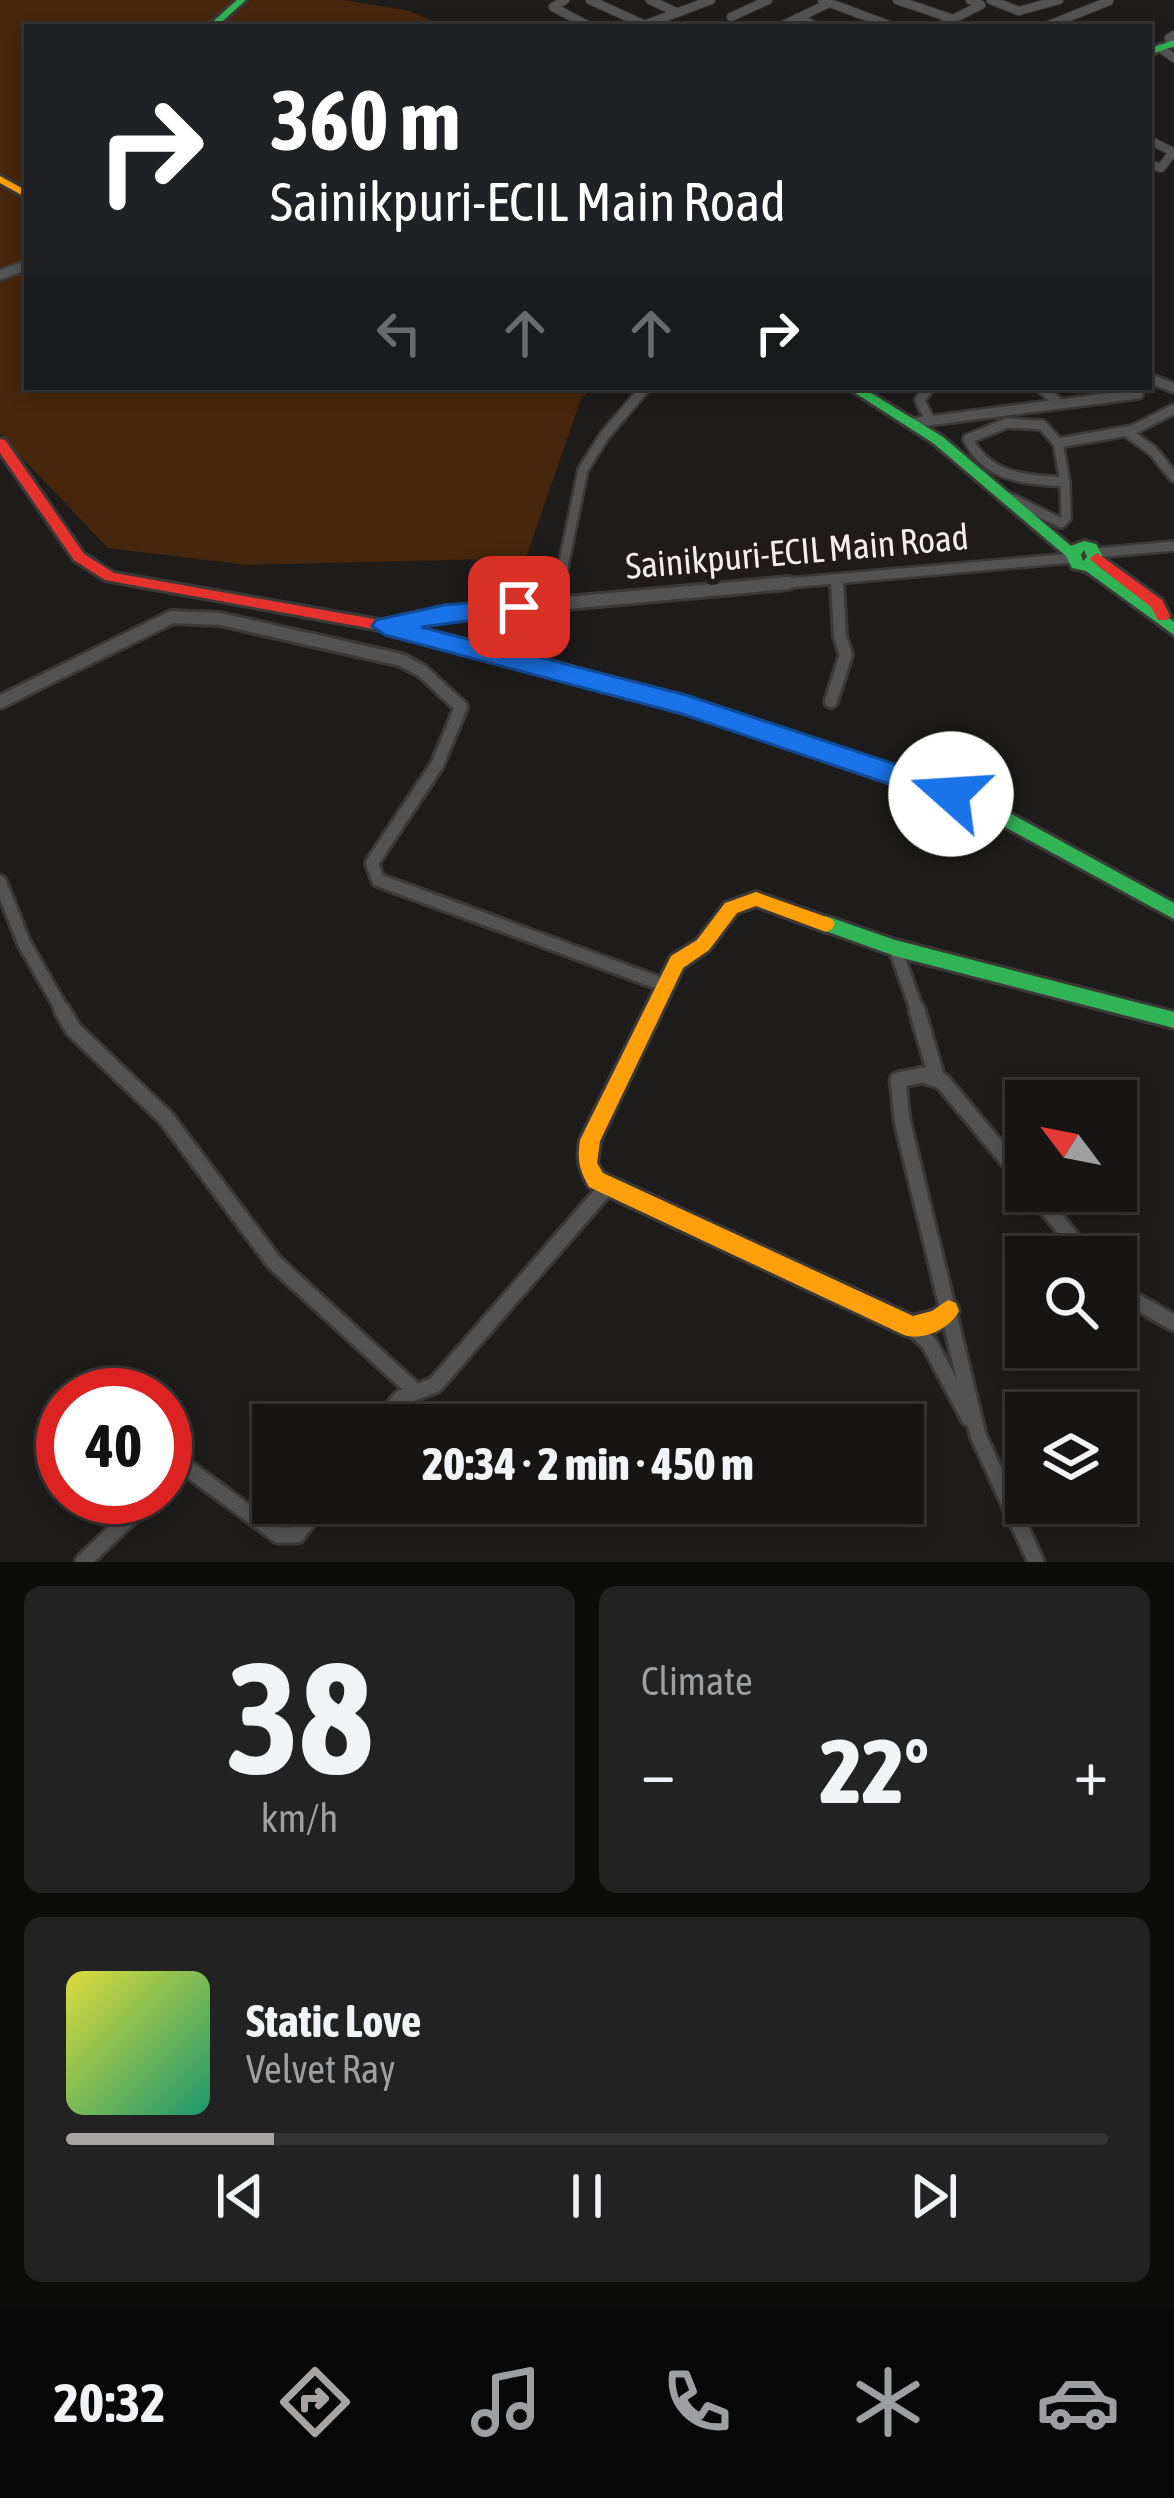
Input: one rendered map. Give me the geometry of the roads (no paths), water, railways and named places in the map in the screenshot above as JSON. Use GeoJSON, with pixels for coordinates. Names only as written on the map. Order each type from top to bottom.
{"type":"FeatureCollection","features":[{"type":"Feature","properties":{"kind":"street"},"geometry":{"type":"LineString","coordinates":[[214,24],[242,0]]}},
{"type":"Feature","properties":{"kind":"street"},"geometry":{"type":"LineString","coordinates":[[566,0],[553,7],[585,24]]}},
{"type":"Feature","properties":{"kind":"street"},"geometry":{"type":"LineString","coordinates":[[590,0],[638,24]]}},
{"type":"Feature","properties":{"kind":"street"},"geometry":{"type":"LineString","coordinates":[[650,0],[676,12]]}},
{"type":"Feature","properties":{"kind":"street"},"geometry":{"type":"LineString","coordinates":[[647,24],[708,0]]}},
{"type":"Feature","properties":{"kind":"street"},"geometry":{"type":"LineString","coordinates":[[731,17],[768,0]]}},
{"type":"Feature","properties":{"kind":"street"},"geometry":{"type":"LineString","coordinates":[[897,0],[953,19]]}},
{"type":"Feature","properties":{"kind":"street"},"geometry":{"type":"LineString","coordinates":[[943,24],[981,5],[970,0]]}},
{"type":"Feature","properties":{"kind":"street"},"geometry":{"type":"LineString","coordinates":[[991,0],[1019,11],[1050,1]]}},
{"type":"Feature","properties":{"kind":"street"},"geometry":{"type":"LineString","coordinates":[[786,24],[825,1],[886,24]]}},
{"type":"Feature","properties":{"kind":"street"},"geometry":{"type":"LineString","coordinates":[[1052,24],[1109,1]]}},
{"type":"Feature","properties":{"kind":"street"},"geometry":{"type":"LineString","coordinates":[[797,19],[811,24]]}},
{"type":"Feature","properties":{"kind":"street"},"geometry":{"type":"LineString","coordinates":[[1063,20],[1070,24]]}},
{"type":"Feature","properties":{"kind":"street"},"geometry":{"type":"LineString","coordinates":[[1063,20],[1076,24]]}},
{"type":"Feature","properties":{"kind":"street"},"geometry":{"type":"LineString","coordinates":[[1152,142],[1173,152],[1161,167]]}},
{"type":"Feature","properties":{"kind":"street"},"geometry":{"type":"LineString","coordinates":[[1152,165],[1174,171]]}},
{"type":"Feature","properties":{"kind":"street"},"geometry":{"type":"LineString","coordinates":[[0,178],[24,189]]}},
{"type":"Feature","properties":{"kind":"street"},"geometry":{"type":"LineString","coordinates":[[556,602],[583,470],[643,390]]}},
{"type":"Feature","properties":{"kind":"street"},"geometry":{"type":"LineString","coordinates":[[860,390],[921,422],[1013,506],[1157,604],[1169,624]]}},
{"type":"Feature","properties":{"kind":"street"},"geometry":{"type":"LineString","coordinates":[[921,422],[920,400],[928,390]]}},
{"type":"Feature","properties":{"kind":"street"},"geometry":{"type":"LineString","coordinates":[[1044,390],[1060,404]]}},
{"type":"Feature","properties":{"kind":"street"},"geometry":{"type":"LineString","coordinates":[[921,422],[1138,394]]}},
{"type":"Feature","properties":{"kind":"street"},"geometry":{"type":"LineString","coordinates":[[1058,442],[1127,432],[1174,409]]}},
{"type":"Feature","properties":{"kind":"street"},"geometry":{"type":"LineString","coordinates":[[994,491],[1060,523],[1066,518],[1065,482],[1058,442],[1042,425],[1028,421],[982,430],[968,439],[990,471],[1065,482]]}},
{"type":"Feature","properties":{"kind":"street"},"geometry":{"type":"LineString","coordinates":[[1127,432],[1153,451],[1174,477]]}},
{"type":"Feature","properties":{"kind":"street"},"geometry":{"type":"LineString","coordinates":[[0,443],[79,557],[110,577],[226,602],[385,626],[649,694],[925,784],[1016,824],[1174,912]]}},
{"type":"Feature","properties":{"kind":"street","name":"Sainikpuri-ECIL Main Road"},"geometry":{"type":"LineString","coordinates":[[385,626],[444,614],[556,602],[1174,546]]}},
{"type":"Feature","properties":{"kind":"street"},"geometry":{"type":"LineString","coordinates":[[831,701],[847,655],[840,636],[837,579]]}},
{"type":"Feature","properties":{"kind":"street"},"geometry":{"type":"LineString","coordinates":[[0,702],[172,616],[234,622],[401,660],[422,671],[461,707],[437,765],[372,863],[378,880],[664,985]]}},
{"type":"Feature","properties":{"kind":"street"},"geometry":{"type":"LineString","coordinates":[[0,882],[24,943],[73,1029],[166,1118],[274,1262],[414,1390]]}},
{"type":"Feature","properties":{"kind":"street"},"geometry":{"type":"LineString","coordinates":[[1036,1562],[929,1343],[912,1327],[596,1180],[587,1164],[590,1140],[677,962],[704,946],[731,908],[748,898],[895,948],[1174,1020]]}},
{"type":"Feature","properties":{"kind":"street"},"geometry":{"type":"LineString","coordinates":[[895,948],[938,1079],[1005,1157]]}},
{"type":"Feature","properties":{"kind":"street"},"geometry":{"type":"LineString","coordinates":[[938,1079],[911,1075],[896,1086],[978,1436]]}},
{"type":"Feature","properties":{"kind":"street"},"geometry":{"type":"LineString","coordinates":[[394,1404],[414,1390],[435,1384],[608,1186]]}},
{"type":"Feature","properties":{"kind":"street"},"geometry":{"type":"LineString","coordinates":[[1050,1212],[1070,1236]]}},
{"type":"Feature","properties":{"kind":"street"},"geometry":{"type":"LineString","coordinates":[[1137,1302],[1174,1323]]}},
{"type":"Feature","properties":{"kind":"street"},"geometry":{"type":"LineString","coordinates":[[912,1327],[938,1320],[948,1311]]}},
{"type":"Feature","properties":{"kind":"street"},"geometry":{"type":"LineString","coordinates":[[192,1472],[252,1516]]}},
{"type":"Feature","properties":{"kind":"street"},"geometry":{"type":"LineString","coordinates":[[82,1562],[122,1524]]}},
{"type":"Feature","properties":{"kind":"street"},"geometry":{"type":"LineString","coordinates":[[263,1524],[278,1535],[297,1535],[306,1524]]}}]}
